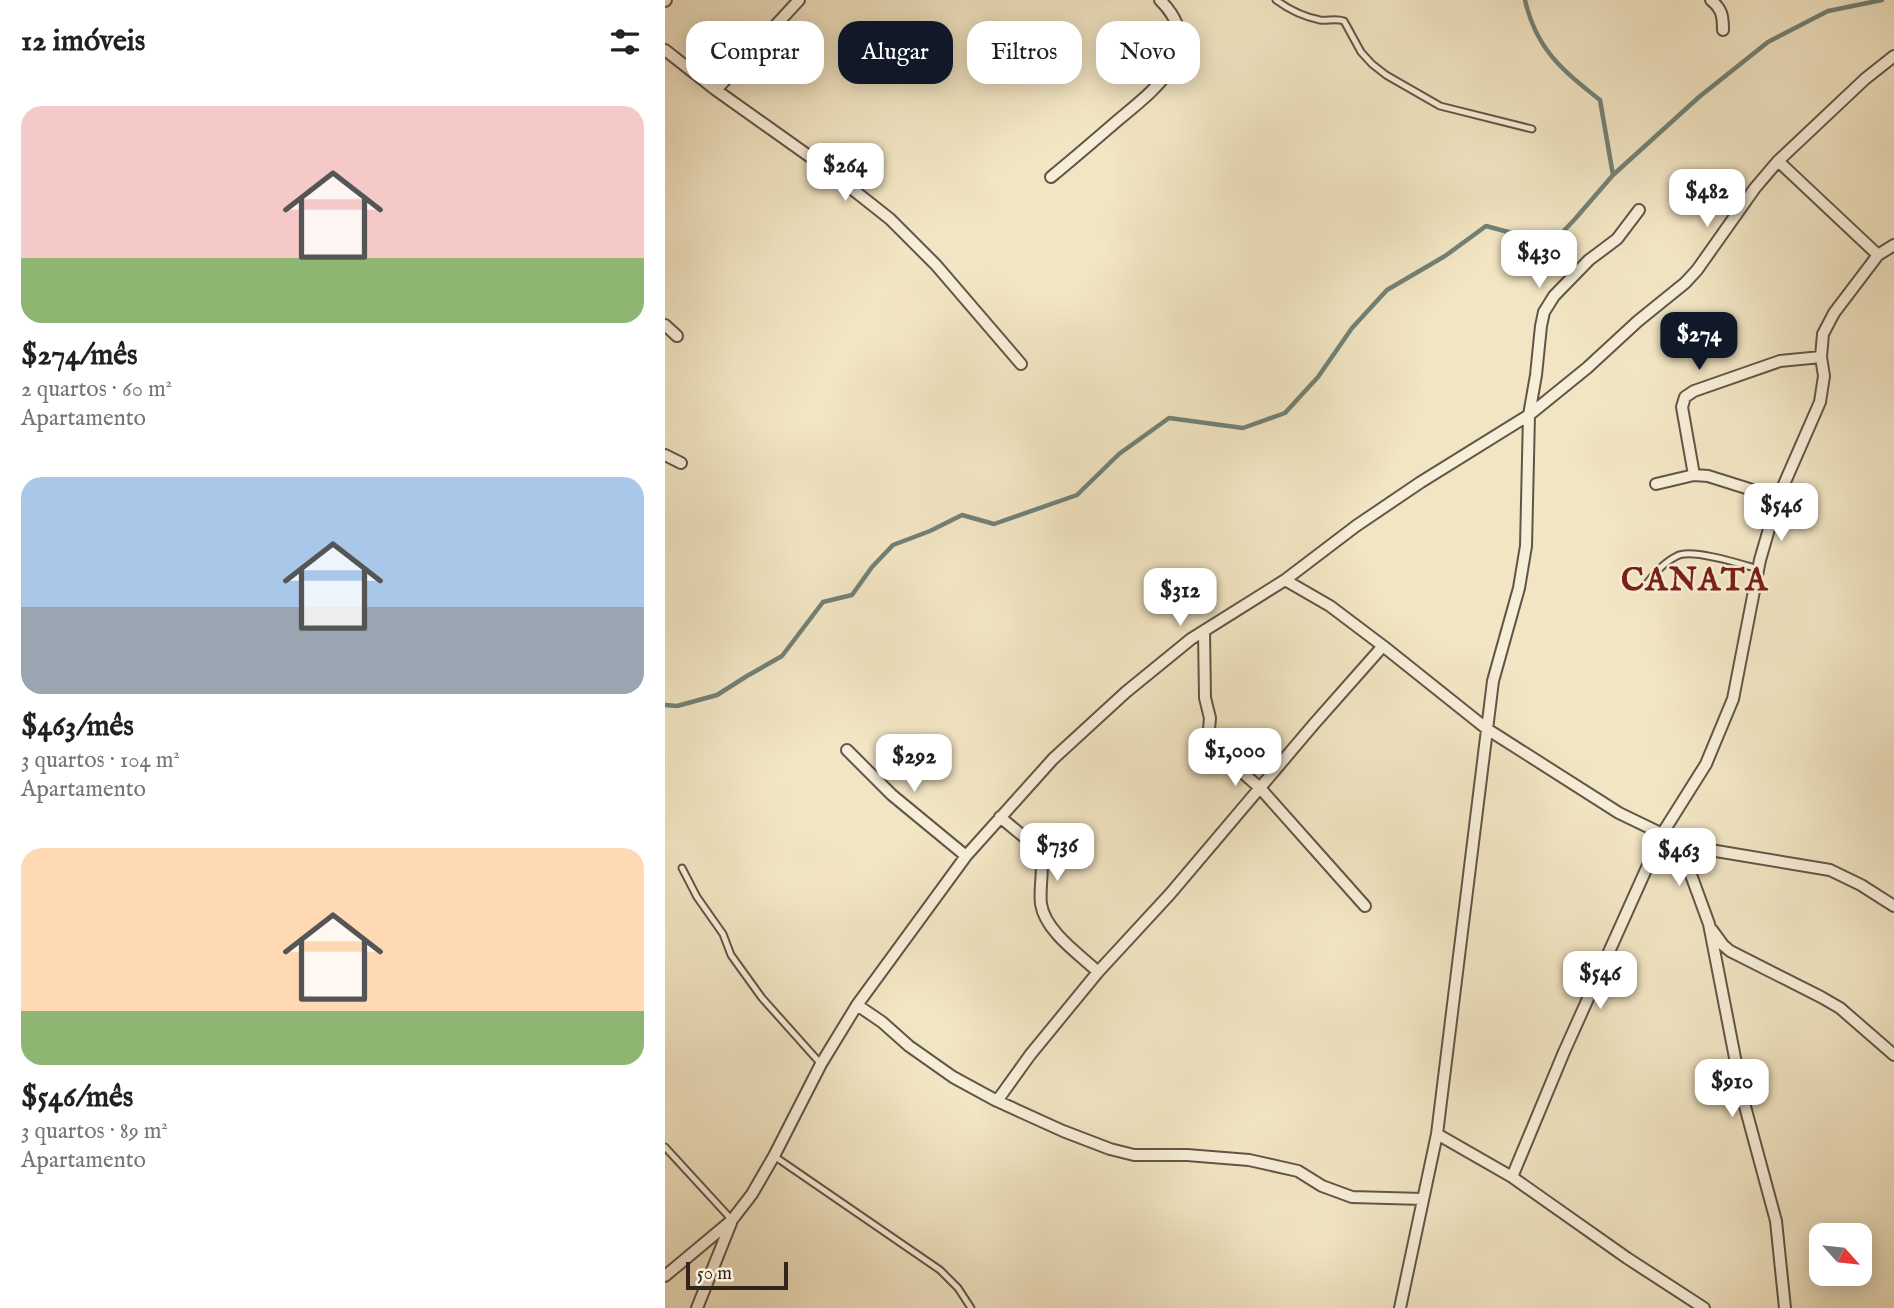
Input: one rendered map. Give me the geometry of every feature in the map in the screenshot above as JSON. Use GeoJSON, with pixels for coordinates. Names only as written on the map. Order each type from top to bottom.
{"type":"FeatureCollection","features":[{"type":"Feature","properties":{"kind":"street"},"geometry":{"type":"LineString","coordinates":[[716,90],[799,0]]}},
{"type":"Feature","properties":{"kind":"street"},"geometry":{"type":"LineString","coordinates":[[1051,177],[1158,86],[1173,66],[1179,48],[1178,29],[1167,6],[1160,0]]}},
{"type":"Feature","properties":{"kind":"street"},"geometry":{"type":"LineString","coordinates":[[1711,0],[1723,15],[1723,30]]}},
{"type":"Feature","properties":{"kind":"street"},"geometry":{"type":"LineString","coordinates":[[665,50],[823,166],[890,219],[936,265],[1021,364]]}},
{"type":"Feature","properties":{"kind":"street"},"geometry":{"type":"LineString","coordinates":[[667,1270],[732,1220],[752,1194],[821,1064],[857,1005],[965,856],[1053,758],[1126,692],[1203,631],[1285,580],[1356,526],[1422,482],[1529,415],[1587,368],[1685,283],[1755,188],[1778,162],[1865,79],[1894,56]]}},
{"type":"Feature","properties":{"kind":"street"},"geometry":{"type":"LineString","coordinates":[[1778,162],[1878,255]]}},
{"type":"Feature","properties":{"kind":"street"},"geometry":{"type":"LineString","coordinates":[[1400,1308],[1437,1134],[1493,681],[1519,588],[1526,546],[1529,415],[1544,312],[1570,278],[1616,239],[1639,210]]}},
{"type":"Feature","properties":{"kind":"street"},"geometry":{"type":"LineString","coordinates":[[1512,1177],[1564,1052],[1662,834],[1706,764],[1733,699],[1758,569],[1778,498],[1820,402],[1824,376],[1821,357],[1823,334],[1834,313],[1878,255],[1894,245]]}},
{"type":"Feature","properties":{"kind":"street"},"geometry":{"type":"LineString","coordinates":[[665,325],[677,336]]}},
{"type":"Feature","properties":{"kind":"street"},"geometry":{"type":"LineString","coordinates":[[1694,475],[1682,407],[1685,397],[1694,391],[1780,361],[1821,357]]}},
{"type":"Feature","properties":{"kind":"street"},"geometry":{"type":"LineString","coordinates":[[665,455],[681,463]]}},
{"type":"Feature","properties":{"kind":"street"},"geometry":{"type":"LineString","coordinates":[[1655,484],[1694,475],[1708,476],[1778,498]]}},
{"type":"Feature","properties":{"kind":"street"},"geometry":{"type":"LineString","coordinates":[[1285,580],[1330,606],[1487,729],[1619,813],[1679,842],[1716,851],[1831,870],[1894,906]]}},
{"type":"Feature","properties":{"kind":"street"},"geometry":{"type":"LineString","coordinates":[[1203,631],[1205,698],[1210,718],[1209,743],[1260,788],[1365,906]]}},
{"type":"Feature","properties":{"kind":"street"},"geometry":{"type":"LineString","coordinates":[[997,1101],[1030,1055],[1098,972],[1170,894],[1383,646]]}},
{"type":"Feature","properties":{"kind":"street"},"geometry":{"type":"LineString","coordinates":[[847,750],[892,795],[965,856]]}},
{"type":"Feature","properties":{"kind":"street"},"geometry":{"type":"LineString","coordinates":[[1000,817],[1041,854],[1041,904],[1047,921],[1098,972]]}},
{"type":"Feature","properties":{"kind":"street"},"geometry":{"type":"LineString","coordinates":[[1679,842],[1709,924],[1743,1099],[1776,1221],[1785,1308]]}},
{"type":"Feature","properties":{"kind":"street"},"geometry":{"type":"LineString","coordinates":[[1709,924],[1730,951],[1821,996],[1853,1018],[1894,1055]]}},
{"type":"Feature","properties":{"kind":"street"},"geometry":{"type":"LineString","coordinates":[[857,1005],[953,1077],[997,1101],[1063,1131],[1134,1155],[1187,1155],[1249,1160],[1298,1171],[1322,1186],[1352,1197],[1423,1199]]}},
{"type":"Feature","properties":{"kind":"street"},"geometry":{"type":"LineString","coordinates":[[1437,1134],[1512,1177],[1704,1308]]}},
{"type":"Feature","properties":{"kind":"street"},"geometry":{"type":"LineString","coordinates":[[697,1308],[732,1220]]}},
{"type":"Feature","properties":{"kind":"lane"},"geometry":{"type":"LineString","coordinates":[[1276,0],[1300,13],[1322,20],[1344,21],[1361,52],[1372,64],[1385,75],[1440,106],[1532,129]]}},
{"type":"Feature","properties":{"kind":"lane"},"geometry":{"type":"LineString","coordinates":[[1645,586],[1654,574],[1681,554],[1694,553],[1758,569]]}},
{"type":"Feature","properties":{"kind":"lane"},"geometry":{"type":"LineString","coordinates":[[682,868],[697,897],[723,934],[731,955],[762,998],[821,1064]]}},
{"type":"Feature","properties":{"kind":"lane"},"geometry":{"type":"LineString","coordinates":[[665,1147],[732,1220]]}},
{"type":"Feature","properties":{"kind":"lane"},"geometry":{"type":"LineString","coordinates":[[774,1156],[940,1270],[958,1288],[971,1308]]}},
{"type":"Feature","properties":{"kind":"waterway"},"geometry":{"type":"LineString","coordinates":[[1525,0],[1536,32],[1552,57],[1600,100],[1613,175]]}},
{"type":"Feature","properties":{"kind":"waterway"},"geometry":{"type":"LineString","coordinates":[[665,705],[677,706],[717,695],[782,656],[823,602],[852,595],[872,567],[893,545],[962,515],[994,524],[1077,495],[1119,454],[1169,418],[1243,428],[1285,413],[1318,377],[1352,328],[1387,290],[1445,256],[1486,226],[1512,233],[1534,244],[1556,239],[1613,175],[1699,97],[1768,42],[1828,11],[1882,0]]}},
{"type":"Feature","properties":{"kind":"district","name":"CANATA"},"geometry":{"type":"Point","coordinates":[1695,581]}}]}
